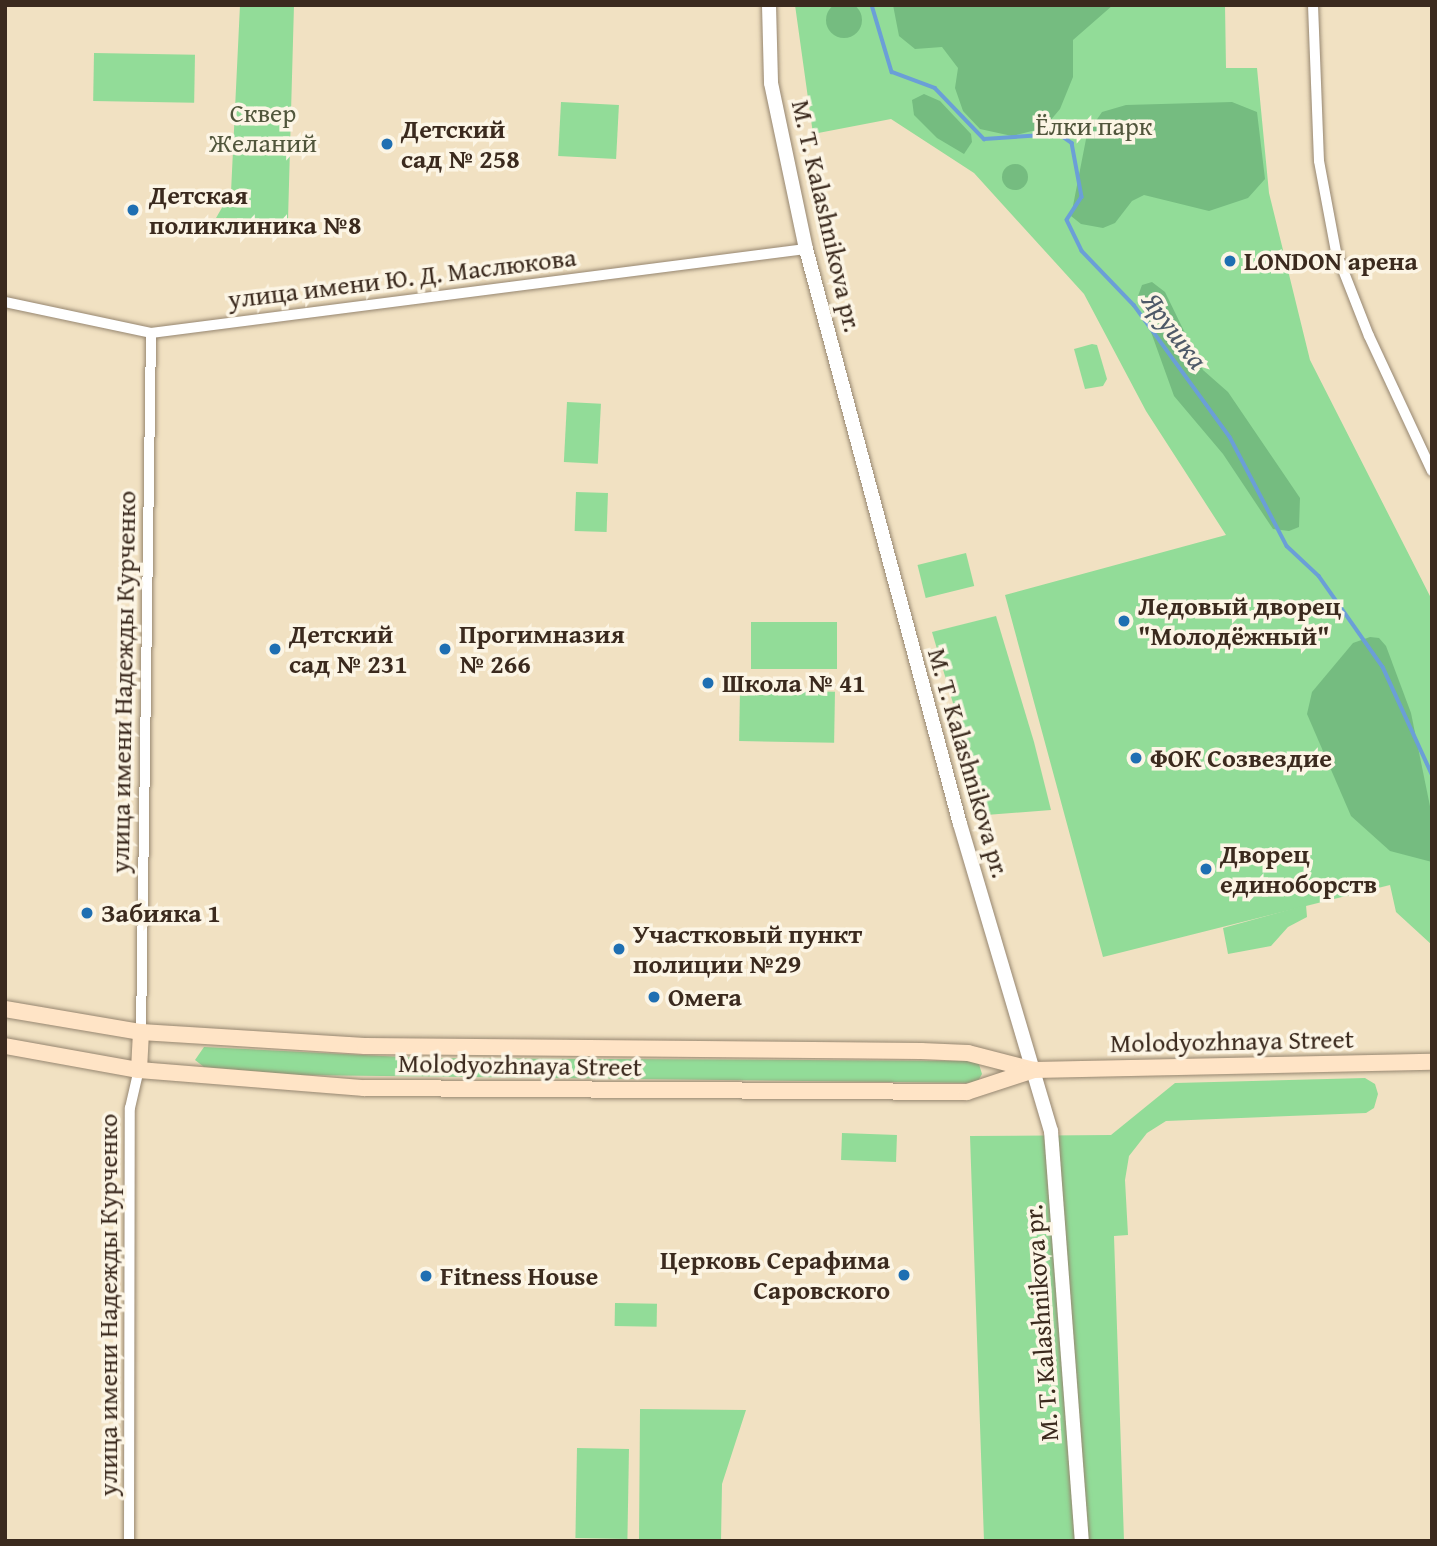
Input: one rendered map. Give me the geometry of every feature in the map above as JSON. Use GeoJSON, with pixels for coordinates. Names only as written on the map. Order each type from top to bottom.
{"type":"FeatureCollection","features":[{"type":"Feature","properties":{"kind":"main road","name":"Molodyozhnaya Street"},"geometry":{"type":"LineString","coordinates":[[5,1009],[141,1032],[365,1046],[921,1051],[968,1053],[1034,1070],[1432,1062]]}},
{"type":"Feature","properties":{"kind":"main road"},"geometry":{"type":"LineString","coordinates":[[139,1070],[141,1032]]}},
{"type":"Feature","properties":{"kind":"main road","name":"Molodyozhnaya Street"},"geometry":{"type":"LineString","coordinates":[[5,1046],[139,1070],[364,1088],[967,1093],[1034,1070]]}},
{"type":"Feature","properties":{"kind":"street","name":"M. T. Kalashnikova pr."},"geometry":{"type":"LineString","coordinates":[[769,5],[771,83],[806,249],[950,788],[1051,1131],[1082,1541]]}},
{"type":"Feature","properties":{"kind":"street"},"geometry":{"type":"LineString","coordinates":[[1313,5],[1319,161],[1336,252],[1369,336],[1432,471]]}},
{"type":"Feature","properties":{"kind":"street","name":"улица имени Ю. Д. Маслюкова"},"geometry":{"type":"LineString","coordinates":[[5,302],[151,332],[806,249]]}},
{"type":"Feature","properties":{"kind":"street","name":"улица имени Надежды Курченко"},"geometry":{"type":"LineString","coordinates":[[141,1032],[151,332]]}},
{"type":"Feature","properties":{"kind":"street","name":"улица имени Надежды Курченко"},"geometry":{"type":"LineString","coordinates":[[129,1541],[130,1108],[139,1070]]}},
{"type":"Feature","properties":{"kind":"green space"},"geometry":{"type":"Polygon","coordinates":[[[844,2],[856,8],[862,20],[856,32],[844,38],[832,32],[826,20],[832,8],[844,2]]]}},
{"type":"Feature","properties":{"kind":"green space","name":"Сквер Желаний"},"geometry":{"type":"Polygon","coordinates":[[[240,5],[294,5],[288,220],[216,218],[231,192],[240,5]]]}},
{"type":"Feature","properties":{"kind":"green space","name":"Ёлки парк"},"geometry":{"type":"Polygon","coordinates":[[[795,5],[1225,5],[1226,68],[1257,68],[1269,193],[1310,360],[1432,600],[1432,945],[1396,912],[1390,885],[1103,957],[1005,595],[1226,535],[1146,411],[1084,294],[974,173],[891,119],[813,134],[795,5]]]}},
{"type":"Feature","properties":{"kind":"green space"},"geometry":{"type":"Polygon","coordinates":[[[893,5],[1113,5],[1073,40],[1073,77],[1060,109],[1044,128],[1012,136],[980,129],[963,111],[955,88],[958,68],[942,47],[915,49],[899,36],[893,5]]]}},
{"type":"Feature","properties":{"kind":"green space"},"geometry":{"type":"Polygon","coordinates":[[[94,53],[195,55],[194,103],[93,101],[94,53]]]}},
{"type":"Feature","properties":{"kind":"green space"},"geometry":{"type":"Polygon","coordinates":[[[924,94],[940,101],[971,134],[972,142],[964,154],[937,138],[914,115],[912,100],[924,94]]]}},
{"type":"Feature","properties":{"kind":"green space"},"geometry":{"type":"Polygon","coordinates":[[[561,102],[619,105],[616,159],[558,156],[561,102]]]}},
{"type":"Feature","properties":{"kind":"green space","name":"Ёлки парк"},"geometry":{"type":"Polygon","coordinates":[[[1232,102],[1257,112],[1265,179],[1248,198],[1209,211],[1144,195],[1132,201],[1115,223],[1103,228],[1081,224],[1071,216],[1087,134],[1102,112],[1126,105],[1232,102]]]}},
{"type":"Feature","properties":{"kind":"green space"},"geometry":{"type":"Polygon","coordinates":[[[1015,164],[1024,168],[1028,177],[1024,186],[1015,190],[1006,186],[1002,177],[1006,168],[1015,164]]]}},
{"type":"Feature","properties":{"kind":"green space"},"geometry":{"type":"Polygon","coordinates":[[[1152,282],[1165,292],[1203,370],[1228,392],[1300,498],[1299,527],[1289,531],[1273,529],[1223,454],[1174,396],[1138,296],[1142,285],[1152,282]]]}},
{"type":"Feature","properties":{"kind":"green space"},"geometry":{"type":"Polygon","coordinates":[[[1097,345],[1107,379],[1103,386],[1085,389],[1074,349],[1097,345]]]}},
{"type":"Feature","properties":{"kind":"green space"},"geometry":{"type":"Polygon","coordinates":[[[567,402],[601,404],[598,464],[564,462],[567,402]]]}},
{"type":"Feature","properties":{"kind":"green space"},"geometry":{"type":"Polygon","coordinates":[[[576,492],[608,493],[607,532],[575,531],[576,492]]]}},
{"type":"Feature","properties":{"kind":"green space"},"geometry":{"type":"Polygon","coordinates":[[[966,553],[974,586],[926,598],[917,565],[966,553]]]}},
{"type":"Feature","properties":{"kind":"green space"},"geometry":{"type":"Polygon","coordinates":[[[996,616],[1034,742],[1051,810],[986,815],[932,632],[996,616]]]}},
{"type":"Feature","properties":{"kind":"green space"},"geometry":{"type":"Polygon","coordinates":[[[751,622],[837,622],[837,669],[751,669],[751,622]]]}},
{"type":"Feature","properties":{"kind":"green space"},"geometry":{"type":"Polygon","coordinates":[[[1370,637],[1379,638],[1386,646],[1411,713],[1432,816],[1432,862],[1390,851],[1351,816],[1307,714],[1312,692],[1353,643],[1370,637]]]}},
{"type":"Feature","properties":{"kind":"green space"},"geometry":{"type":"Polygon","coordinates":[[[740,690],[835,692],[834,743],[739,741],[740,690]]]}},
{"type":"Feature","properties":{"kind":"green space"},"geometry":{"type":"Polygon","coordinates":[[[1306,905],[1307,917],[1288,927],[1271,946],[1228,954],[1223,928],[1306,905]]]}},
{"type":"Feature","properties":{"kind":"green space"},"geometry":{"type":"Polygon","coordinates":[[[204,1047],[423,1058],[978,1061],[982,1074],[977,1083],[297,1075],[204,1067],[195,1060],[204,1047]]]}},
{"type":"Feature","properties":{"kind":"green space"},"geometry":{"type":"Polygon","coordinates":[[[1365,1078],[1375,1084],[1378,1094],[1374,1108],[1366,1113],[1166,1121],[1147,1133],[1129,1156],[1125,1180],[1128,1235],[1114,1236],[1124,1541],[984,1541],[970,1136],[1111,1135],[1175,1083],[1365,1078]]]}},
{"type":"Feature","properties":{"kind":"green space"},"geometry":{"type":"Polygon","coordinates":[[[842,1133],[897,1135],[896,1162],[841,1160],[842,1133]]]}},
{"type":"Feature","properties":{"kind":"green space"},"geometry":{"type":"Polygon","coordinates":[[[615,1303],[657,1304],[657,1327],[615,1326],[615,1303]]]}},
{"type":"Feature","properties":{"kind":"green space"},"geometry":{"type":"Polygon","coordinates":[[[640,1409],[746,1410],[722,1484],[721,1541],[639,1541],[640,1409]]]}},
{"type":"Feature","properties":{"kind":"green space"},"geometry":{"type":"Polygon","coordinates":[[[577,1448],[629,1449],[627,1539],[575,1538],[577,1448]]]}},
{"type":"Feature","properties":{"kind":"waterway","name":"Ярушка"},"geometry":{"type":"LineString","coordinates":[[872,5],[892,72],[935,88],[984,139],[1059,134],[1072,143],[1082,197],[1067,220],[1082,251],[1134,305],[1230,437],[1287,546],[1319,576],[1383,667],[1432,774]]}},
{"type":"Feature","properties":{"kind":"place","name":"Детский сад № 258"},"geometry":{"type":"Point","coordinates":[387,144]}},
{"type":"Feature","properties":{"kind":"place","name":"Детская поликлиника №8"},"geometry":{"type":"Point","coordinates":[133,210]}},
{"type":"Feature","properties":{"kind":"place","name":"LONDON арена"},"geometry":{"type":"Point","coordinates":[1230,261]}},
{"type":"Feature","properties":{"kind":"place","name":"Ледовый дворец \"Молодёжный\""},"geometry":{"type":"Point","coordinates":[1124,621]}},
{"type":"Feature","properties":{"kind":"place","name":"Детский сад № 231"},"geometry":{"type":"Point","coordinates":[275,649]}},
{"type":"Feature","properties":{"kind":"place","name":"Прогимназия № 266"},"geometry":{"type":"Point","coordinates":[445,649]}},
{"type":"Feature","properties":{"kind":"place","name":"Школа № 41"},"geometry":{"type":"Point","coordinates":[708,683]}},
{"type":"Feature","properties":{"kind":"place","name":"ФОК Созвездие"},"geometry":{"type":"Point","coordinates":[1136,758]}},
{"type":"Feature","properties":{"kind":"place","name":"Дворец единоборств"},"geometry":{"type":"Point","coordinates":[1206,869]}},
{"type":"Feature","properties":{"kind":"place","name":"Забияка 1"},"geometry":{"type":"Point","coordinates":[87,913]}},
{"type":"Feature","properties":{"kind":"place","name":"Участковый пункт полиции №29"},"geometry":{"type":"Point","coordinates":[619,949]}},
{"type":"Feature","properties":{"kind":"place","name":"Омега"},"geometry":{"type":"Point","coordinates":[654,997]}},
{"type":"Feature","properties":{"kind":"place","name":"Церковь Серафима Саровского"},"geometry":{"type":"Point","coordinates":[904,1275]}},
{"type":"Feature","properties":{"kind":"place","name":"Fitness House"},"geometry":{"type":"Point","coordinates":[426,1276]}}]}
